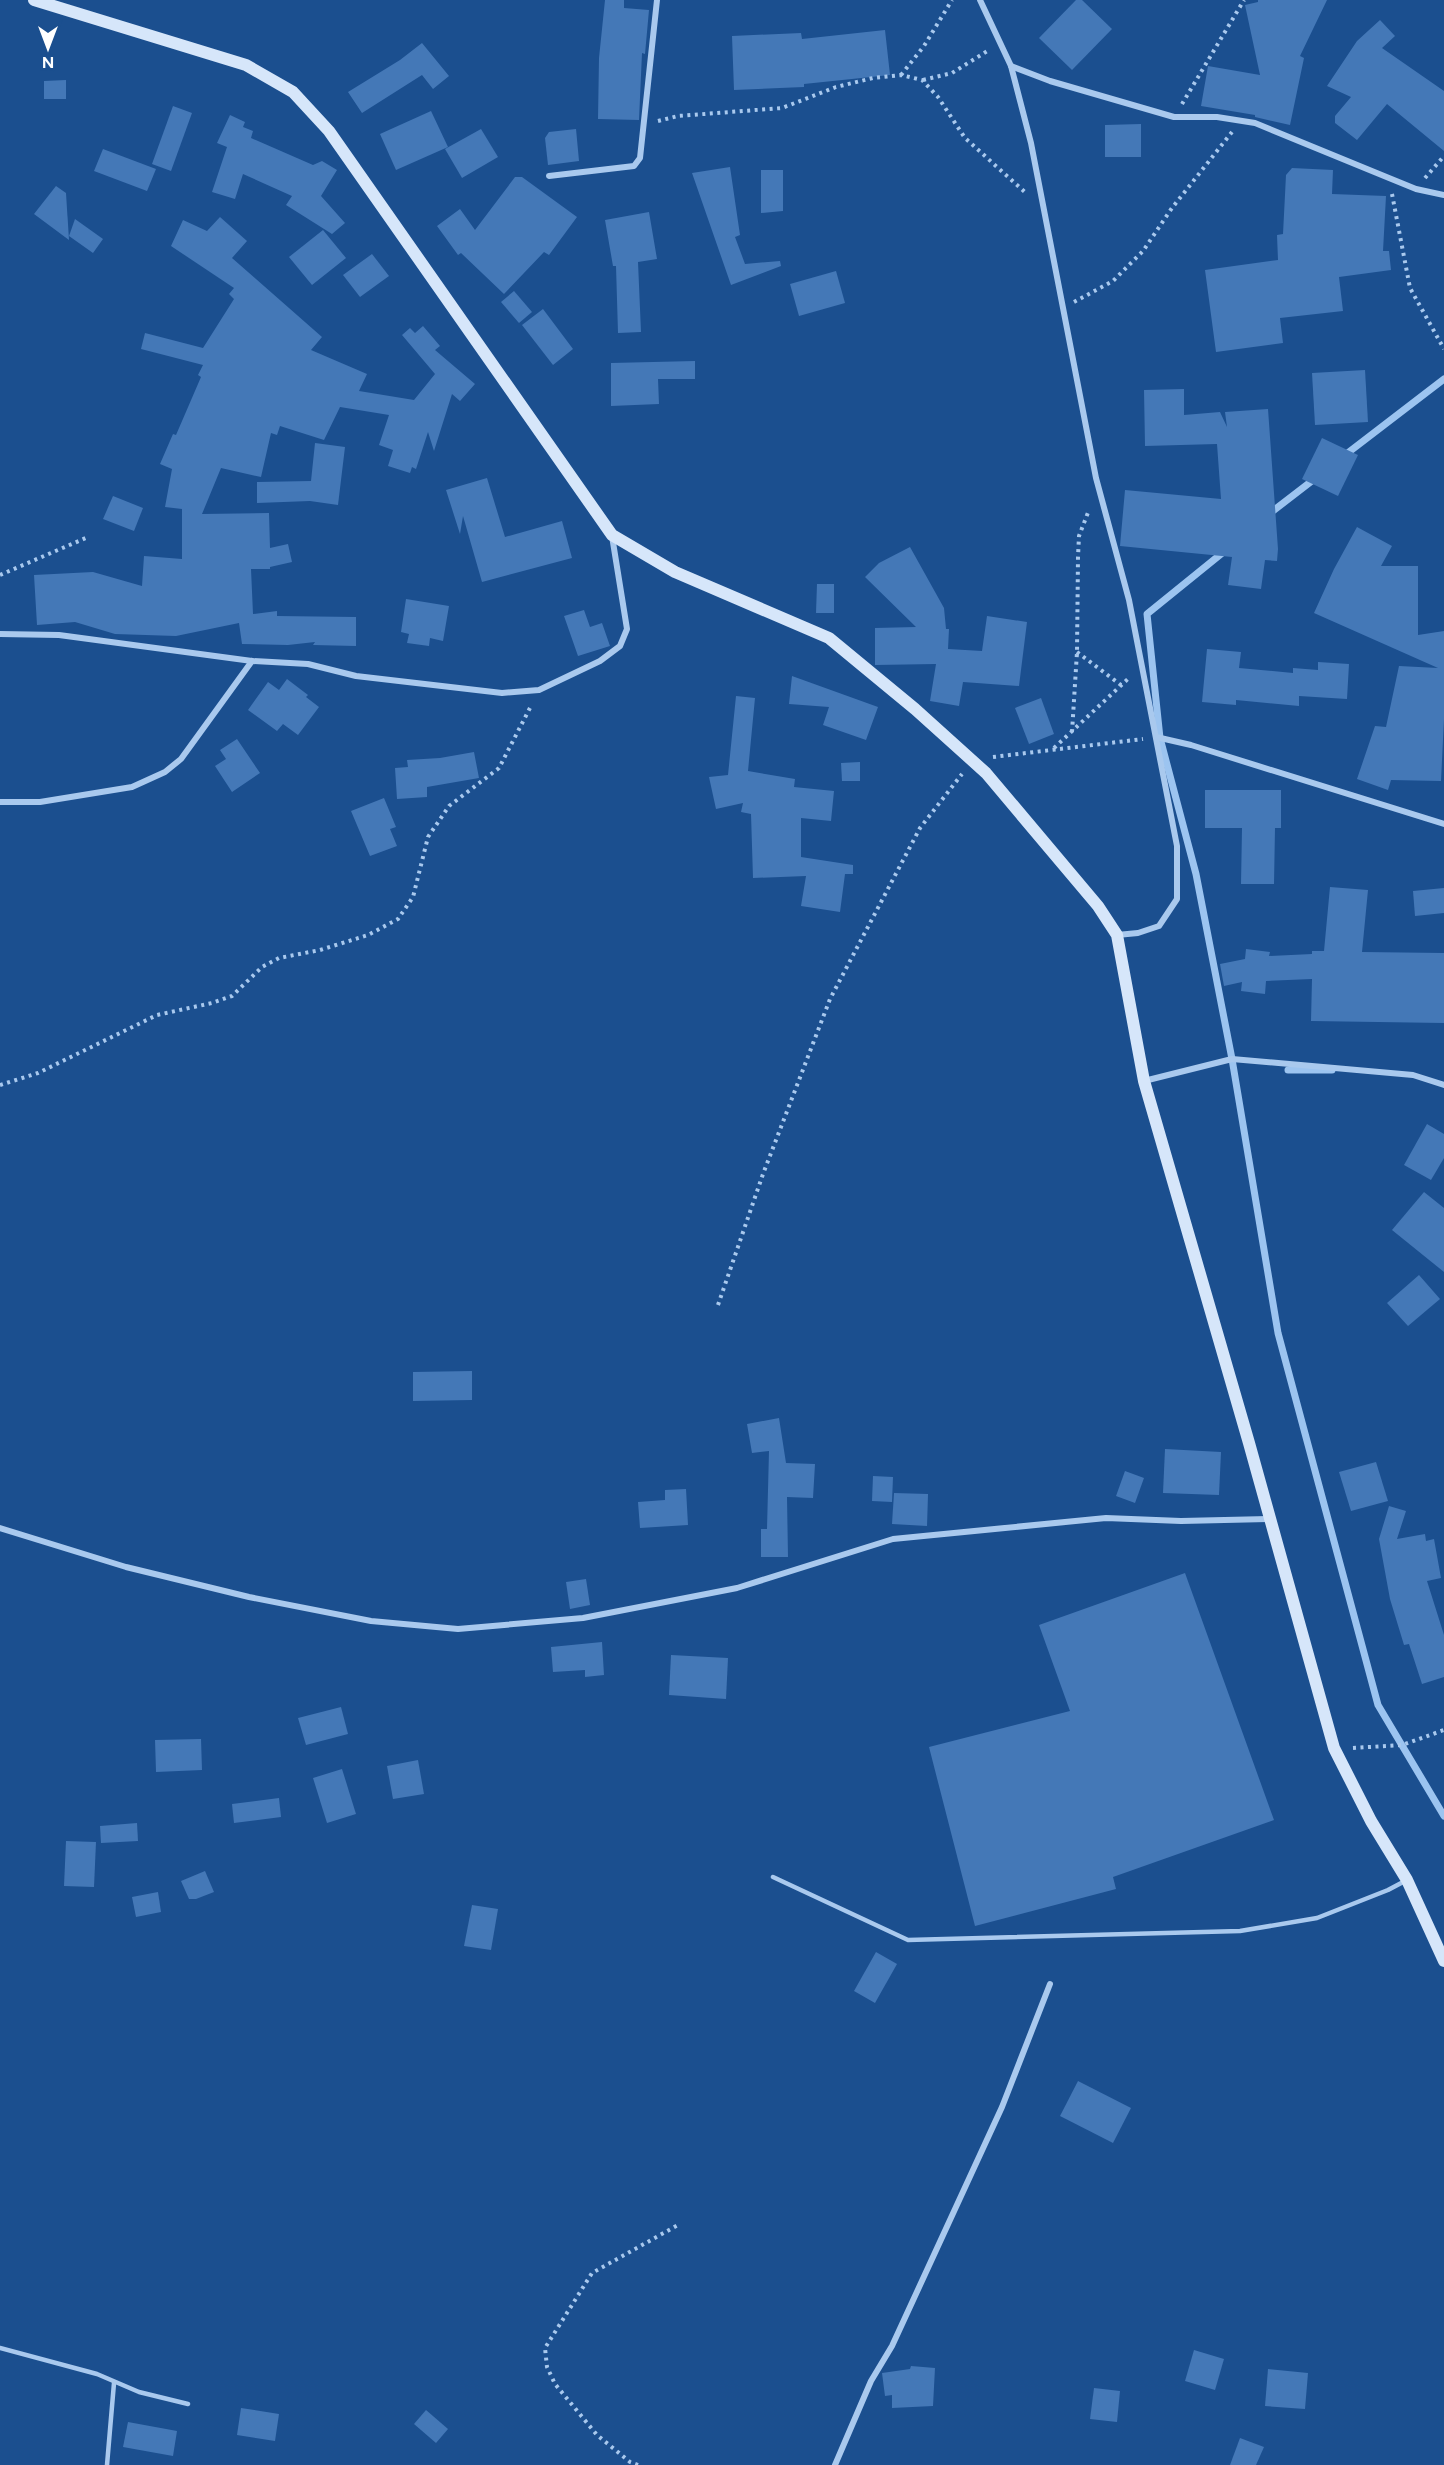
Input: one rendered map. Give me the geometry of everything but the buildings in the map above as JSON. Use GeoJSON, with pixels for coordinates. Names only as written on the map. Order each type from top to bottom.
{"type":"FeatureCollection","features":[{"type":"Feature","properties":{"kind":"street"},"geometry":{"type":"LineString","coordinates":[[34,0],[246,65],[293,92],[329,131],[612,536],[675,572],[829,638],[915,709],[986,773],[1098,906],[1117,935],[1144,1080],[1249,1443],[1268,1519],[1334,1749],[1371,1821],[1407,1880],[1444,1961]]}},
{"type":"Feature","properties":{"kind":"street"},"geometry":{"type":"LineString","coordinates":[[549,176],[634,166],[640,158],[657,0]]}},
{"type":"Feature","properties":{"kind":"street"},"geometry":{"type":"LineString","coordinates":[[980,0],[1011,66],[1031,143],[1098,487],[1129,600],[1177,846],[1177,899],[1159,926],[1138,933],[1117,935]]}},
{"type":"Feature","properties":{"kind":"street"},"geometry":{"type":"LineString","coordinates":[[1011,66],[1050,81],[1174,117],[1241,120],[1255,123],[1416,189],[1444,195]]}},
{"type":"Feature","properties":{"kind":"street"},"geometry":{"type":"LineString","coordinates":[[0,634],[59,635],[252,661],[308,664],[356,676],[502,693],[539,690],[600,661],[620,646],[627,629],[612,536]]}},
{"type":"Feature","properties":{"kind":"street"},"geometry":{"type":"LineString","coordinates":[[0,802],[40,802],[132,787],[165,771],[181,759],[252,661]]}},
{"type":"Feature","properties":{"kind":"street"},"geometry":{"type":"LineString","coordinates":[[1156,737],[1191,745],[1444,824]]}},
{"type":"Feature","properties":{"kind":"street"},"geometry":{"type":"LineString","coordinates":[[1144,1080],[1232,1059],[1413,1074],[1444,1084]]}},
{"type":"Feature","properties":{"kind":"street"},"geometry":{"type":"LineString","coordinates":[[0,1528],[126,1567],[249,1597],[371,1622],[459,1629],[583,1618],[737,1588],[893,1539],[1106,1518],[1181,1521],[1268,1519]]}},
{"type":"Feature","properties":{"kind":"street"},"geometry":{"type":"LineString","coordinates":[[835,2465],[871,2381],[892,2346],[1002,2107],[1050,1984]]}},
{"type":"Feature","properties":{"kind":"lane"},"geometry":{"type":"LineString","coordinates":[[773,1877],[908,1940],[1240,1931],[1317,1918],[1388,1890],[1407,1880]]}},
{"type":"Feature","properties":{"kind":"lane"},"geometry":{"type":"LineString","coordinates":[[0,2348],[97,2374],[139,2392],[188,2404]]}},
{"type":"Feature","properties":{"kind":"lane"},"geometry":{"type":"LineString","coordinates":[[107,2465],[114,2383]]}},
{"type":"Feature","properties":{"kind":"path"},"geometry":{"type":"LineString","coordinates":[[901,75],[924,46],[952,0]]}},
{"type":"Feature","properties":{"kind":"path"},"geometry":{"type":"LineString","coordinates":[[1174,117],[1244,0]]}},
{"type":"Feature","properties":{"kind":"path"},"geometry":{"type":"LineString","coordinates":[[645,125],[678,116],[782,108],[836,87],[873,78],[901,75],[922,80],[952,73],[973,62],[1001,42]]}},
{"type":"Feature","properties":{"kind":"path"},"geometry":{"type":"LineString","coordinates":[[922,80],[938,97],[965,138],[1043,210]]}},
{"type":"Feature","properties":{"kind":"path"},"geometry":{"type":"LineString","coordinates":[[1063,308],[1113,281],[1143,251],[1172,208],[1241,120]]}},
{"type":"Feature","properties":{"kind":"path"},"geometry":{"type":"LineString","coordinates":[[1416,189],[1444,156]]}},
{"type":"Feature","properties":{"kind":"path"},"geometry":{"type":"LineString","coordinates":[[1389,178],[1410,288],[1444,350]]}},
{"type":"Feature","properties":{"kind":"path"},"geometry":{"type":"LineString","coordinates":[[1072,732],[1080,536],[1098,487]]}},
{"type":"Feature","properties":{"kind":"path"},"geometry":{"type":"LineString","coordinates":[[0,575],[88,537]]}},
{"type":"Feature","properties":{"kind":"path"},"geometry":{"type":"LineString","coordinates":[[1077,652],[1121,686]]}},
{"type":"Feature","properties":{"kind":"path"},"geometry":{"type":"LineString","coordinates":[[1054,749],[1142,666]]}},
{"type":"Feature","properties":{"kind":"path"},"geometry":{"type":"LineString","coordinates":[[0,1085],[38,1073],[157,1015],[212,1004],[232,996],[262,967],[279,958],[320,950],[368,935],[398,918],[413,897],[428,837],[449,806],[499,768],[539,690]]}},
{"type":"Feature","properties":{"kind":"path"},"geometry":{"type":"LineString","coordinates":[[718,1305],[763,1174],[830,999],[920,828],[972,760],[1156,737]]}},
{"type":"Feature","properties":{"kind":"path"},"geometry":{"type":"LineString","coordinates":[[1334,1749],[1394,1746],[1444,1730]]}},
{"type":"Feature","properties":{"kind":"path"},"geometry":{"type":"LineString","coordinates":[[638,2465],[630,2462],[597,2435],[555,2384],[547,2367],[545,2348],[592,2272],[678,2225]]}},
{"type":"Feature","properties":{"kind":"waterway"},"geometry":{"type":"LineString","coordinates":[[1345,455],[1444,379]]}},
{"type":"Feature","properties":{"kind":"waterway"},"geometry":{"type":"LineString","coordinates":[[1269,514],[1317,477]]}},
{"type":"Feature","properties":{"kind":"waterway"},"geometry":{"type":"LineString","coordinates":[[1226,550],[1147,614],[1160,738],[1196,874],[1232,1059],[1278,1333],[1378,1705],[1444,1816]]}},
{"type":"Feature","properties":{"kind":"waterway"},"geometry":{"type":"LineString","coordinates":[[1288,1070],[1332,1070]]}}]}
